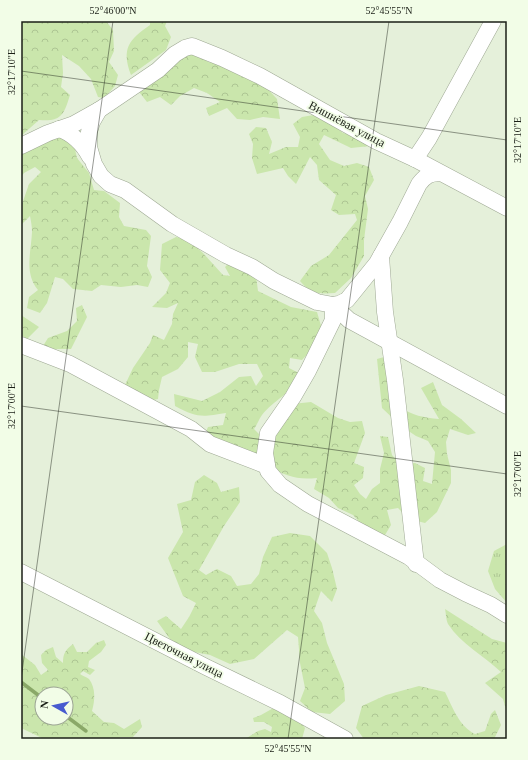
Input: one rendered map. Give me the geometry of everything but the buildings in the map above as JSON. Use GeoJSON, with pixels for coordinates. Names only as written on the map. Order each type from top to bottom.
{"type":"FeatureCollection","features":[{"type":"Feature","properties":{"kind":"street"},"geometry":{"type":"LineString","coordinates":[[415,159],[429,138],[493,21]]}},
{"type":"Feature","properties":{"kind":"street","name":"Вишнёвая улица"},"geometry":{"type":"LineString","coordinates":[[99,110],[158,70],[175,54],[184,48],[192,46],[247,70],[376,141],[415,159],[507,208]]}},
{"type":"Feature","properties":{"kind":"street"},"geometry":{"type":"LineString","coordinates":[[21,146],[74,124],[99,110]]}},
{"type":"Feature","properties":{"kind":"street"},"geometry":{"type":"LineString","coordinates":[[94,164],[89,147],[89,132],[92,122],[99,110]]}},
{"type":"Feature","properties":{"kind":"street"},"geometry":{"type":"LineString","coordinates":[[59,129],[73,135],[83,145],[101,176],[110,184],[125,190],[186,232],[226,255],[252,267],[274,281],[317,302],[332,306],[349,320],[507,406]]}},
{"type":"Feature","properties":{"kind":"street"},"geometry":{"type":"LineString","coordinates":[[332,306],[346,300],[381,256],[424,177],[440,173]]}},
{"type":"Feature","properties":{"kind":"street"},"geometry":{"type":"LineString","coordinates":[[381,256],[385,312],[408,481],[416,564]]}},
{"type":"Feature","properties":{"kind":"street"},"geometry":{"type":"LineString","coordinates":[[332,306],[333,320],[311,364],[293,397],[268,433],[265,453],[268,471],[280,485],[308,504],[408,557],[440,580],[491,605],[507,615]]}},
{"type":"Feature","properties":{"kind":"street"},"geometry":{"type":"LineString","coordinates":[[21,345],[70,364],[191,429],[210,444],[267,466]]}},
{"type":"Feature","properties":{"kind":"street","name":"Цветочная улица"},"geometry":{"type":"LineString","coordinates":[[21,572],[212,670],[280,703],[346,739]]}},
{"type":"Feature","properties":{"kind":"green space"},"geometry":{"type":"Polygon","coordinates":[[[21,21],[106,21],[113,30],[114,51],[109,62],[118,75],[115,86],[104,98],[98,97],[91,79],[79,66],[62,55],[63,73],[61,87],[70,95],[64,112],[53,120],[39,120],[21,136],[21,21]]]}},
{"type":"Feature","properties":{"kind":"green space"},"geometry":{"type":"Polygon","coordinates":[[[150,21],[167,21],[165,26],[171,37],[166,50],[131,75],[128,66],[127,51],[132,40],[150,25],[150,21]]]}},
{"type":"Feature","properties":{"kind":"green space"},"geometry":{"type":"Polygon","coordinates":[[[197,52],[208,62],[227,66],[264,85],[277,99],[280,119],[263,117],[250,120],[237,119],[227,108],[209,116],[206,108],[220,102],[207,93],[194,88],[180,96],[171,105],[160,97],[147,102],[136,88],[174,59],[197,52]]]}},
{"type":"Feature","properties":{"kind":"green space"},"geometry":{"type":"Polygon","coordinates":[[[319,114],[343,133],[357,136],[370,146],[351,148],[324,135],[319,144],[330,160],[344,166],[357,163],[369,167],[374,180],[365,196],[368,209],[364,240],[364,256],[351,278],[335,293],[312,291],[300,281],[311,266],[329,255],[357,220],[355,214],[339,215],[331,210],[336,195],[319,180],[317,165],[310,157],[296,184],[283,168],[257,174],[252,158],[253,144],[249,134],[256,127],[266,128],[272,142],[269,154],[286,147],[298,147],[300,137],[293,124],[302,117],[319,114]]]}},
{"type":"Feature","properties":{"kind":"green space"},"geometry":{"type":"Polygon","coordinates":[[[58,132],[74,145],[77,158],[89,173],[94,190],[104,191],[120,203],[119,217],[124,226],[146,230],[151,236],[147,266],[152,277],[148,287],[137,285],[121,287],[101,285],[92,291],[73,289],[63,279],[55,277],[47,303],[40,313],[27,308],[29,297],[38,290],[31,277],[29,262],[32,232],[30,216],[21,225],[21,207],[29,184],[41,172],[35,167],[24,173],[21,177],[21,150],[58,132]]]}},
{"type":"Feature","properties":{"kind":"green space"},"geometry":{"type":"Polygon","coordinates":[[[176,237],[187,239],[203,253],[223,275],[230,276],[225,267],[231,261],[256,276],[258,291],[291,307],[317,312],[322,329],[314,347],[302,360],[290,358],[289,368],[301,374],[292,387],[262,415],[254,429],[263,438],[259,453],[247,456],[204,436],[208,427],[223,425],[226,413],[205,416],[194,415],[175,406],[174,394],[202,401],[220,392],[239,377],[251,376],[256,386],[263,376],[257,364],[239,364],[215,372],[202,372],[195,357],[198,344],[188,342],[188,357],[178,369],[162,377],[158,399],[153,400],[125,385],[133,368],[150,343],[153,335],[164,340],[172,324],[173,314],[178,303],[167,308],[152,307],[166,293],[170,283],[160,270],[162,244],[176,237]]]}},
{"type":"Feature","properties":{"kind":"green space"},"geometry":{"type":"Polygon","coordinates":[[[82,305],[87,317],[71,349],[47,349],[43,346],[48,338],[67,331],[77,321],[76,308],[82,305]]]}},
{"type":"Feature","properties":{"kind":"green space"},"geometry":{"type":"Polygon","coordinates":[[[21,315],[39,327],[27,339],[21,335],[23,329],[21,328],[21,315]]]}},
{"type":"Feature","properties":{"kind":"green space"},"geometry":{"type":"Polygon","coordinates":[[[384,357],[399,407],[418,416],[439,419],[421,388],[433,382],[442,405],[461,419],[476,433],[468,435],[450,429],[446,442],[451,470],[451,483],[437,512],[425,523],[409,519],[398,508],[387,510],[391,525],[382,540],[365,528],[353,515],[338,508],[329,498],[314,489],[317,478],[292,477],[269,467],[272,434],[292,404],[311,402],[338,418],[350,422],[362,421],[365,433],[354,463],[364,467],[363,478],[354,485],[360,494],[366,499],[372,489],[380,483],[380,469],[384,453],[380,436],[388,437],[392,455],[400,464],[415,463],[425,468],[423,481],[432,484],[435,452],[428,441],[416,436],[401,426],[382,408],[377,359],[384,357]]]}},
{"type":"Feature","properties":{"kind":"green space"},"geometry":{"type":"Polygon","coordinates":[[[204,475],[217,483],[221,492],[239,487],[240,502],[224,526],[199,570],[206,575],[217,569],[231,576],[237,586],[251,584],[259,574],[263,557],[272,537],[290,533],[310,536],[327,553],[337,589],[332,602],[321,591],[314,611],[322,623],[327,643],[344,684],[345,701],[330,714],[312,712],[300,701],[305,688],[300,663],[298,637],[287,630],[254,659],[230,664],[210,655],[189,651],[170,639],[157,621],[166,616],[181,629],[196,603],[183,596],[168,558],[183,532],[177,504],[191,500],[195,482],[204,475]]]}},
{"type":"Feature","properties":{"kind":"green space"},"geometry":{"type":"Polygon","coordinates":[[[507,544],[507,603],[495,589],[488,571],[494,551],[507,544]]]}},
{"type":"Feature","properties":{"kind":"green space"},"geometry":{"type":"Polygon","coordinates":[[[445,609],[492,639],[507,643],[507,713],[503,699],[485,683],[501,672],[459,638],[447,622],[445,609]]]}},
{"type":"Feature","properties":{"kind":"green space"},"geometry":{"type":"Polygon","coordinates":[[[104,640],[106,645],[101,652],[89,661],[88,667],[95,670],[90,675],[83,671],[80,674],[89,679],[93,686],[94,703],[92,711],[104,722],[114,723],[124,729],[140,719],[142,727],[133,737],[120,737],[119,739],[44,739],[21,728],[21,654],[35,665],[41,675],[48,670],[42,663],[41,655],[46,650],[53,647],[56,657],[63,663],[65,652],[73,644],[77,652],[87,652],[96,643],[104,640]]]}},
{"type":"Feature","properties":{"kind":"green space"},"geometry":{"type":"Polygon","coordinates":[[[419,686],[445,692],[461,721],[469,731],[475,734],[485,731],[491,714],[495,710],[501,725],[494,739],[364,739],[356,728],[362,706],[386,695],[419,686]]]}},
{"type":"Feature","properties":{"kind":"green space"},"geometry":{"type":"Polygon","coordinates":[[[277,706],[301,723],[305,728],[302,739],[245,739],[258,731],[265,729],[271,732],[272,727],[264,722],[254,722],[253,718],[277,706]]]}},
{"type":"Feature","properties":{"kind":"waterway"},"geometry":{"type":"LineString","coordinates":[[21,682],[34,692]]}},
{"type":"Feature","properties":{"kind":"waterway"},"geometry":{"type":"LineString","coordinates":[[74,722],[86,731]]}}]}
